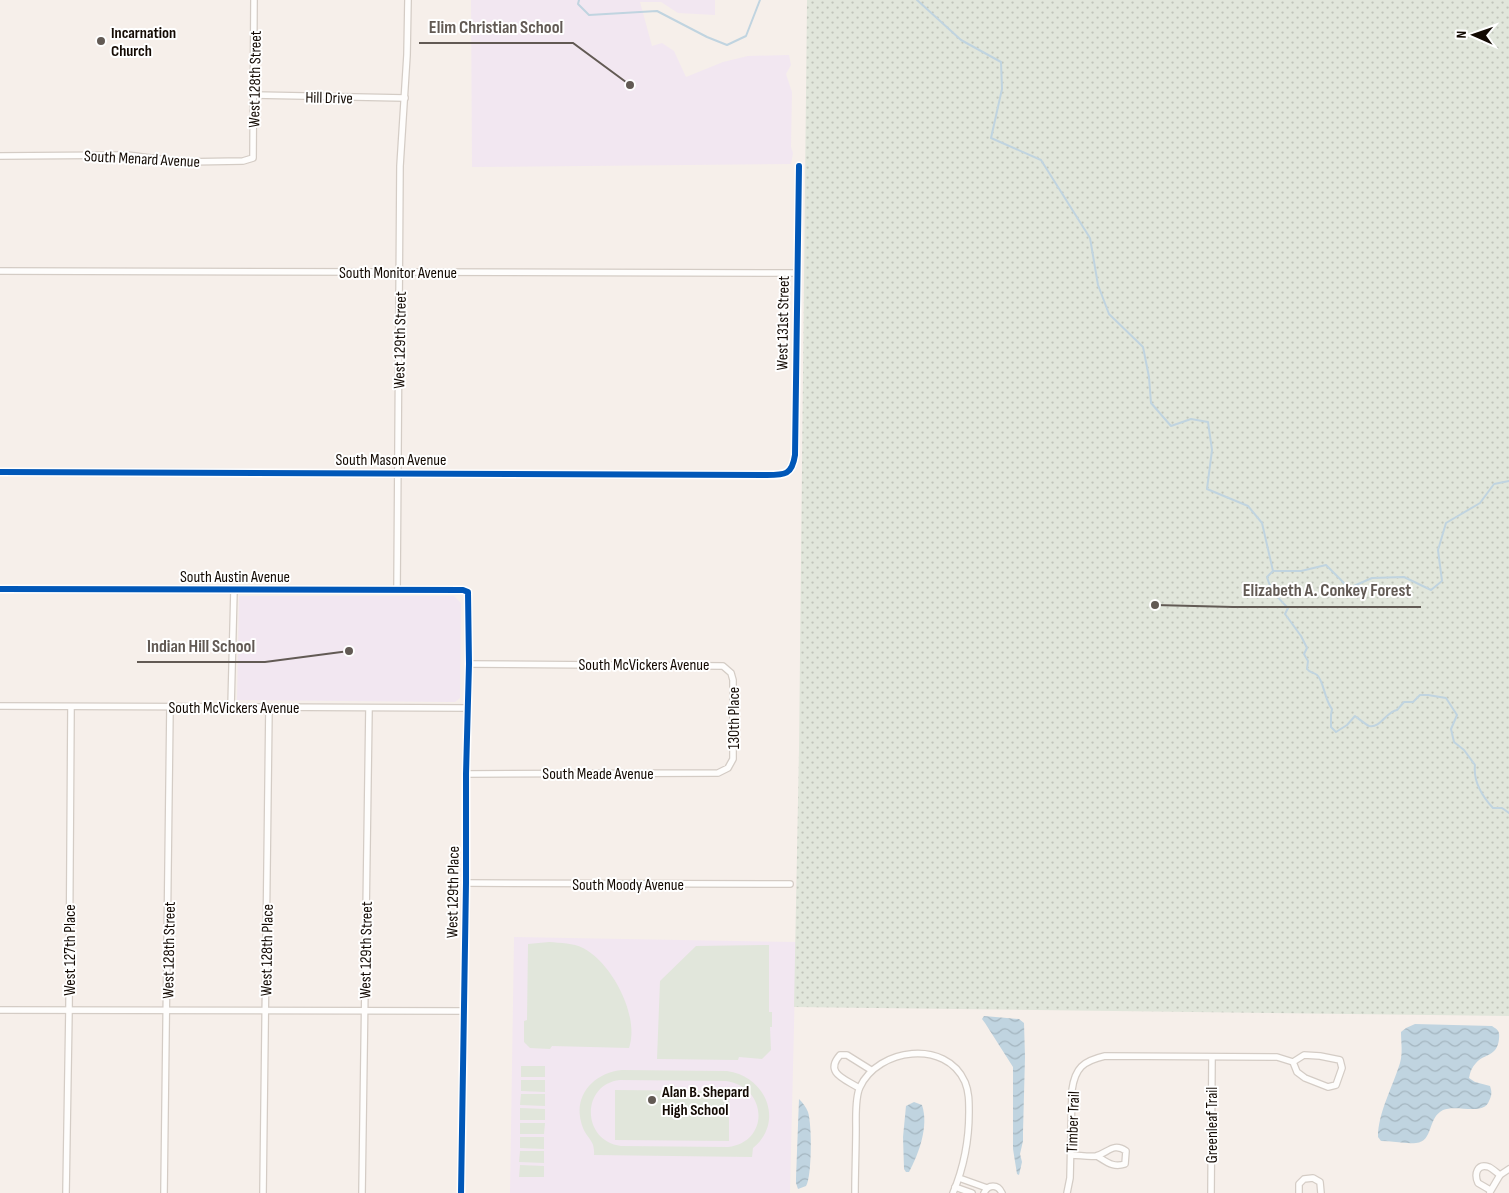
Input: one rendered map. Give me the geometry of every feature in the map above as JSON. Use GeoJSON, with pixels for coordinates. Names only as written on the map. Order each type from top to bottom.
{"type":"FeatureCollection","features":[{"type":"Feature","properties":{"kind":"street","name":"West 128th Street"},"geometry":{"type":"LineString","coordinates":[[253,158],[254,0]]}},
{"type":"Feature","properties":{"kind":"street","name":"West 129th Street"},"geometry":{"type":"LineString","coordinates":[[397,590],[400,166],[405,98],[408,0]]}},
{"type":"Feature","properties":{"kind":"street","name":"Hill Drive"},"geometry":{"type":"LineString","coordinates":[[253,95],[405,98]]}},
{"type":"Feature","properties":{"kind":"street","name":"South Menard Avenue"},"geometry":{"type":"LineString","coordinates":[[0,156],[127,155],[183,162],[243,161],[253,158]]}},
{"type":"Feature","properties":{"kind":"street","name":"West 131st Street"},"geometry":{"type":"LineString","coordinates":[[782,475],[791,470],[794,455],[799,166]]}},
{"type":"Feature","properties":{"kind":"street","name":"South Monitor Avenue"},"geometry":{"type":"LineString","coordinates":[[0,271],[400,271],[797,274]]}},
{"type":"Feature","properties":{"kind":"street","name":"South Mason Avenue"},"geometry":{"type":"LineString","coordinates":[[0,472],[398,472],[782,475]]}},
{"type":"Feature","properties":{"kind":"street","name":"South Austin Avenue"},"geometry":{"type":"LineString","coordinates":[[0,589],[463,590],[468,592]]}},
{"type":"Feature","properties":{"kind":"street"},"geometry":{"type":"LineString","coordinates":[[231,707],[234,590]]}},
{"type":"Feature","properties":{"kind":"street","name":"West 129th Place"},"geometry":{"type":"LineString","coordinates":[[461,1193],[469,664],[468,592]]}},
{"type":"Feature","properties":{"kind":"street","name":"South McVickers Avenue"},"geometry":{"type":"LineString","coordinates":[[469,664],[717,664],[727,668]]}},
{"type":"Feature","properties":{"kind":"street","name":"130th Place"},"geometry":{"type":"LineString","coordinates":[[727,668],[733,680],[733,758],[728,768]]}},
{"type":"Feature","properties":{"kind":"street","name":"South McVickers Avenue"},"geometry":{"type":"LineString","coordinates":[[0,706],[468,708]]}},
{"type":"Feature","properties":{"kind":"street","name":"West 127th Place"},"geometry":{"type":"LineString","coordinates":[[66,1193],[70,707]]}},
{"type":"Feature","properties":{"kind":"street","name":"West 128th Street"},"geometry":{"type":"LineString","coordinates":[[164,1193],[170,707]]}},
{"type":"Feature","properties":{"kind":"street","name":"West 128th Place"},"geometry":{"type":"LineString","coordinates":[[263,1193],[269,707]]}},
{"type":"Feature","properties":{"kind":"street","name":"West 129th Street"},"geometry":{"type":"LineString","coordinates":[[362,1193],[369,708]]}},
{"type":"Feature","properties":{"kind":"street","name":"South Meade Avenue"},"geometry":{"type":"LineString","coordinates":[[466,774],[718,773],[728,768]]}},
{"type":"Feature","properties":{"kind":"street","name":"South Moody Avenue"},"geometry":{"type":"LineString","coordinates":[[466,883],[790,884]]}},
{"type":"Feature","properties":{"kind":"street"},"geometry":{"type":"LineString","coordinates":[[0,1010],[463,1012]]}},
{"type":"Feature","properties":{"kind":"street"},"geometry":{"type":"LineString","coordinates":[[859,1088],[836,1074],[835,1061],[840,1055],[847,1054],[871,1070]]}},
{"type":"Feature","properties":{"kind":"street"},"geometry":{"type":"LineString","coordinates":[[855,1193],[856,1110],[859,1088],[871,1070],[893,1057],[907,1054],[924,1054],[941,1058],[955,1068],[964,1081],[969,1096],[969,1133],[966,1152],[954,1190],[972,1193]]}},
{"type":"Feature","properties":{"kind":"street"},"geometry":{"type":"LineString","coordinates":[[1304,1055],[1320,1056],[1340,1060],[1342,1068],[1336,1085],[1328,1087],[1297,1072],[1293,1062],[1304,1055]]}},
{"type":"Feature","properties":{"kind":"street","name":"Timber Trail"},"geometry":{"type":"LineString","coordinates":[[1067,1193],[1070,1178],[1073,1080],[1081,1065],[1091,1059],[1105,1056],[1277,1057],[1293,1062]]}},
{"type":"Feature","properties":{"kind":"street","name":"Greenleaf Trail"},"geometry":{"type":"LineString","coordinates":[[1211,1193],[1212,1057]]}},
{"type":"Feature","properties":{"kind":"street"},"geometry":{"type":"LineString","coordinates":[[1071,1155],[1097,1156],[1114,1147],[1120,1147],[1126,1151],[1127,1157],[1125,1164],[1112,1166],[1097,1156]]}},
{"type":"Feature","properties":{"kind":"street"},"geometry":{"type":"LineString","coordinates":[[1500,1175],[1486,1166],[1479,1168],[1475,1175],[1478,1183],[1490,1192],[1500,1175],[1509,1169]]}},
{"type":"Feature","properties":{"kind":"street"},"geometry":{"type":"LineString","coordinates":[[959,1178],[985,1190],[996,1186],[1002,1193]]}},
{"type":"Feature","properties":{"kind":"street"},"geometry":{"type":"LineString","coordinates":[[1299,1193],[1299,1184],[1304,1179],[1313,1178],[1320,1182],[1322,1193]]}},
{"type":"Feature","properties":{"kind":"shaded area"},"geometry":{"type":"Polygon","coordinates":[[[471,0],[715,0],[715,15],[678,13],[661,2],[640,2],[652,46],[662,43],[674,51],[686,77],[723,62],[748,56],[789,55],[791,65],[786,74],[792,92],[791,147],[793,153],[791,164],[472,167],[471,0]]]}},
{"type":"Feature","properties":{"kind":"shaded area"},"geometry":{"type":"Polygon","coordinates":[[[807,0],[1509,0],[1509,1016],[794,1007],[799,749],[807,0]]]}},
{"type":"Feature","properties":{"kind":"shaded area"},"geometry":{"type":"Polygon","coordinates":[[[239,596],[454,596],[461,603],[460,698],[455,702],[237,700],[239,596]]]}},
{"type":"Feature","properties":{"kind":"shaded area","name":"Alan B. Shepard High School"},"geometry":{"type":"Polygon","coordinates":[[[514,937],[796,942],[790,1193],[510,1193],[514,937]]]}},
{"type":"Feature","properties":{"kind":"shaded area"},"geometry":{"type":"Polygon","coordinates":[[[549,942],[579,946],[594,955],[604,965],[621,992],[627,1006],[631,1021],[629,1048],[552,1046],[550,1049],[530,1048],[524,1042],[524,1021],[527,1020],[528,944],[549,942]]]}},
{"type":"Feature","properties":{"kind":"shaded area"},"geometry":{"type":"Polygon","coordinates":[[[769,945],[769,1012],[772,1012],[772,1027],[770,1027],[771,1050],[762,1059],[739,1057],[738,1060],[657,1059],[660,981],[696,946],[769,945]]]}},
{"type":"Feature","properties":{"kind":"shaded area"},"geometry":{"type":"Polygon","coordinates":[[[521,1066],[545,1066],[545,1077],[521,1077],[521,1066]]]}},
{"type":"Feature","properties":{"kind":"shaded area"},"geometry":{"type":"Polygon","coordinates":[[[622,1070],[727,1071],[741,1075],[752,1081],[761,1091],[767,1102],[768,1126],[763,1137],[753,1148],[752,1157],[594,1155],[592,1143],[583,1128],[580,1117],[582,1097],[593,1082],[611,1072],[622,1070]],[[620,1080],[607,1084],[598,1091],[593,1101],[591,1113],[593,1124],[598,1134],[608,1142],[621,1146],[728,1147],[742,1143],[757,1126],[758,1114],[756,1103],[750,1093],[740,1085],[726,1081],[620,1080]]]}},
{"type":"Feature","properties":{"kind":"shaded area"},"geometry":{"type":"Polygon","coordinates":[[[521,1080],[545,1080],[545,1092],[521,1091],[521,1080]]]}},
{"type":"Feature","properties":{"kind":"shaded area"},"geometry":{"type":"Polygon","coordinates":[[[615,1090],[729,1091],[729,1141],[615,1140],[615,1090]]]}},
{"type":"Feature","properties":{"kind":"shaded area"},"geometry":{"type":"Polygon","coordinates":[[[521,1094],[545,1094],[545,1106],[520,1105],[521,1094]]]}},
{"type":"Feature","properties":{"kind":"shaded area"},"geometry":{"type":"Polygon","coordinates":[[[520,1108],[545,1109],[545,1120],[520,1120],[520,1108]]]}},
{"type":"Feature","properties":{"kind":"shaded area"},"geometry":{"type":"Polygon","coordinates":[[[520,1123],[545,1123],[544,1134],[520,1134],[520,1123]]]}},
{"type":"Feature","properties":{"kind":"shaded area"},"geometry":{"type":"Polygon","coordinates":[[[520,1137],[544,1137],[544,1149],[520,1148],[520,1137]]]}},
{"type":"Feature","properties":{"kind":"shaded area"},"geometry":{"type":"Polygon","coordinates":[[[520,1151],[544,1151],[544,1163],[519,1162],[520,1151]]]}},
{"type":"Feature","properties":{"kind":"shaded area"},"geometry":{"type":"Polygon","coordinates":[[[520,1165],[544,1166],[544,1177],[519,1177],[520,1165]]]}},
{"type":"Feature","properties":{"kind":"water"},"geometry":{"type":"Polygon","coordinates":[[[984,1016],[1019,1019],[1024,1023],[1023,1141],[1019,1175],[1017,1174],[1013,1149],[1013,1067],[982,1019],[984,1016]]]}},
{"type":"Feature","properties":{"kind":"water"},"geometry":{"type":"Polygon","coordinates":[[[1415,1024],[1492,1026],[1497,1030],[1499,1036],[1496,1049],[1473,1066],[1469,1078],[1475,1082],[1490,1086],[1491,1097],[1482,1108],[1443,1110],[1435,1118],[1426,1138],[1422,1141],[1412,1143],[1381,1141],[1378,1137],[1380,1119],[1401,1059],[1401,1032],[1415,1024]]]}},
{"type":"Feature","properties":{"kind":"water"},"geometry":{"type":"Polygon","coordinates":[[[799,1099],[808,1112],[811,1150],[806,1186],[798,1189],[796,1178],[799,1099]]]}},
{"type":"Feature","properties":{"kind":"water"},"geometry":{"type":"Polygon","coordinates":[[[914,1102],[922,1105],[924,1130],[916,1156],[909,1172],[906,1172],[904,1169],[903,1137],[906,1106],[914,1102]]]}},
{"type":"Feature","properties":{"kind":"waterway"},"geometry":{"type":"LineString","coordinates":[[579,0],[578,4],[589,15],[657,11],[707,37],[727,45],[746,36],[760,0]]}},
{"type":"Feature","properties":{"kind":"waterway"},"geometry":{"type":"LineString","coordinates":[[917,0],[961,40],[1001,62],[1002,89],[991,138],[1041,160],[1090,238],[1098,285],[1109,314],[1143,347],[1149,377],[1151,403],[1171,426],[1191,419],[1208,422],[1212,450],[1207,489],[1248,506],[1262,523],[1273,571],[1301,571],[1326,565],[1349,588],[1372,578],[1404,577],[1431,590],[1442,581],[1438,550],[1446,523],[1480,503],[1494,484],[1509,481]]}},
{"type":"Feature","properties":{"kind":"waterway"},"geometry":{"type":"LineString","coordinates":[[1273,571],[1267,577],[1268,582],[1275,594],[1288,608],[1285,614],[1307,648],[1304,654],[1308,661],[1307,669],[1319,678],[1332,709],[1331,727],[1336,732],[1347,725],[1355,716],[1369,726],[1377,725],[1390,713],[1397,710],[1404,702],[1413,702],[1420,695],[1446,698],[1457,715],[1451,729],[1454,742],[1464,750],[1475,765],[1475,777],[1482,794],[1493,808],[1502,808],[1509,813]]}},
{"type":"Feature","properties":{"kind":"cycle path"},"geometry":{"type":"LineString","coordinates":[[0,472],[783,474],[792,467],[795,455],[799,166]]}},
{"type":"Feature","properties":{"kind":"cycle path"},"geometry":{"type":"LineString","coordinates":[[0,589],[463,590],[468,592],[469,664],[461,1193]]}},
{"type":"Feature","properties":{"kind":"place","name":"Incarnation Church"},"geometry":{"type":"Point","coordinates":[101,41]}},
{"type":"Feature","properties":{"kind":"place","name":"Elim Christian School"},"geometry":{"type":"Point","coordinates":[630,85]}},
{"type":"Feature","properties":{"kind":"place","name":"Elizabeth A. Conkey Forest"},"geometry":{"type":"Point","coordinates":[1155,605]}},
{"type":"Feature","properties":{"kind":"place","name":"Indian Hill School"},"geometry":{"type":"Point","coordinates":[349,651]}},
{"type":"Feature","properties":{"kind":"place","name":"Alan B. Shepard High School"},"geometry":{"type":"Point","coordinates":[652,1100]}}]}
